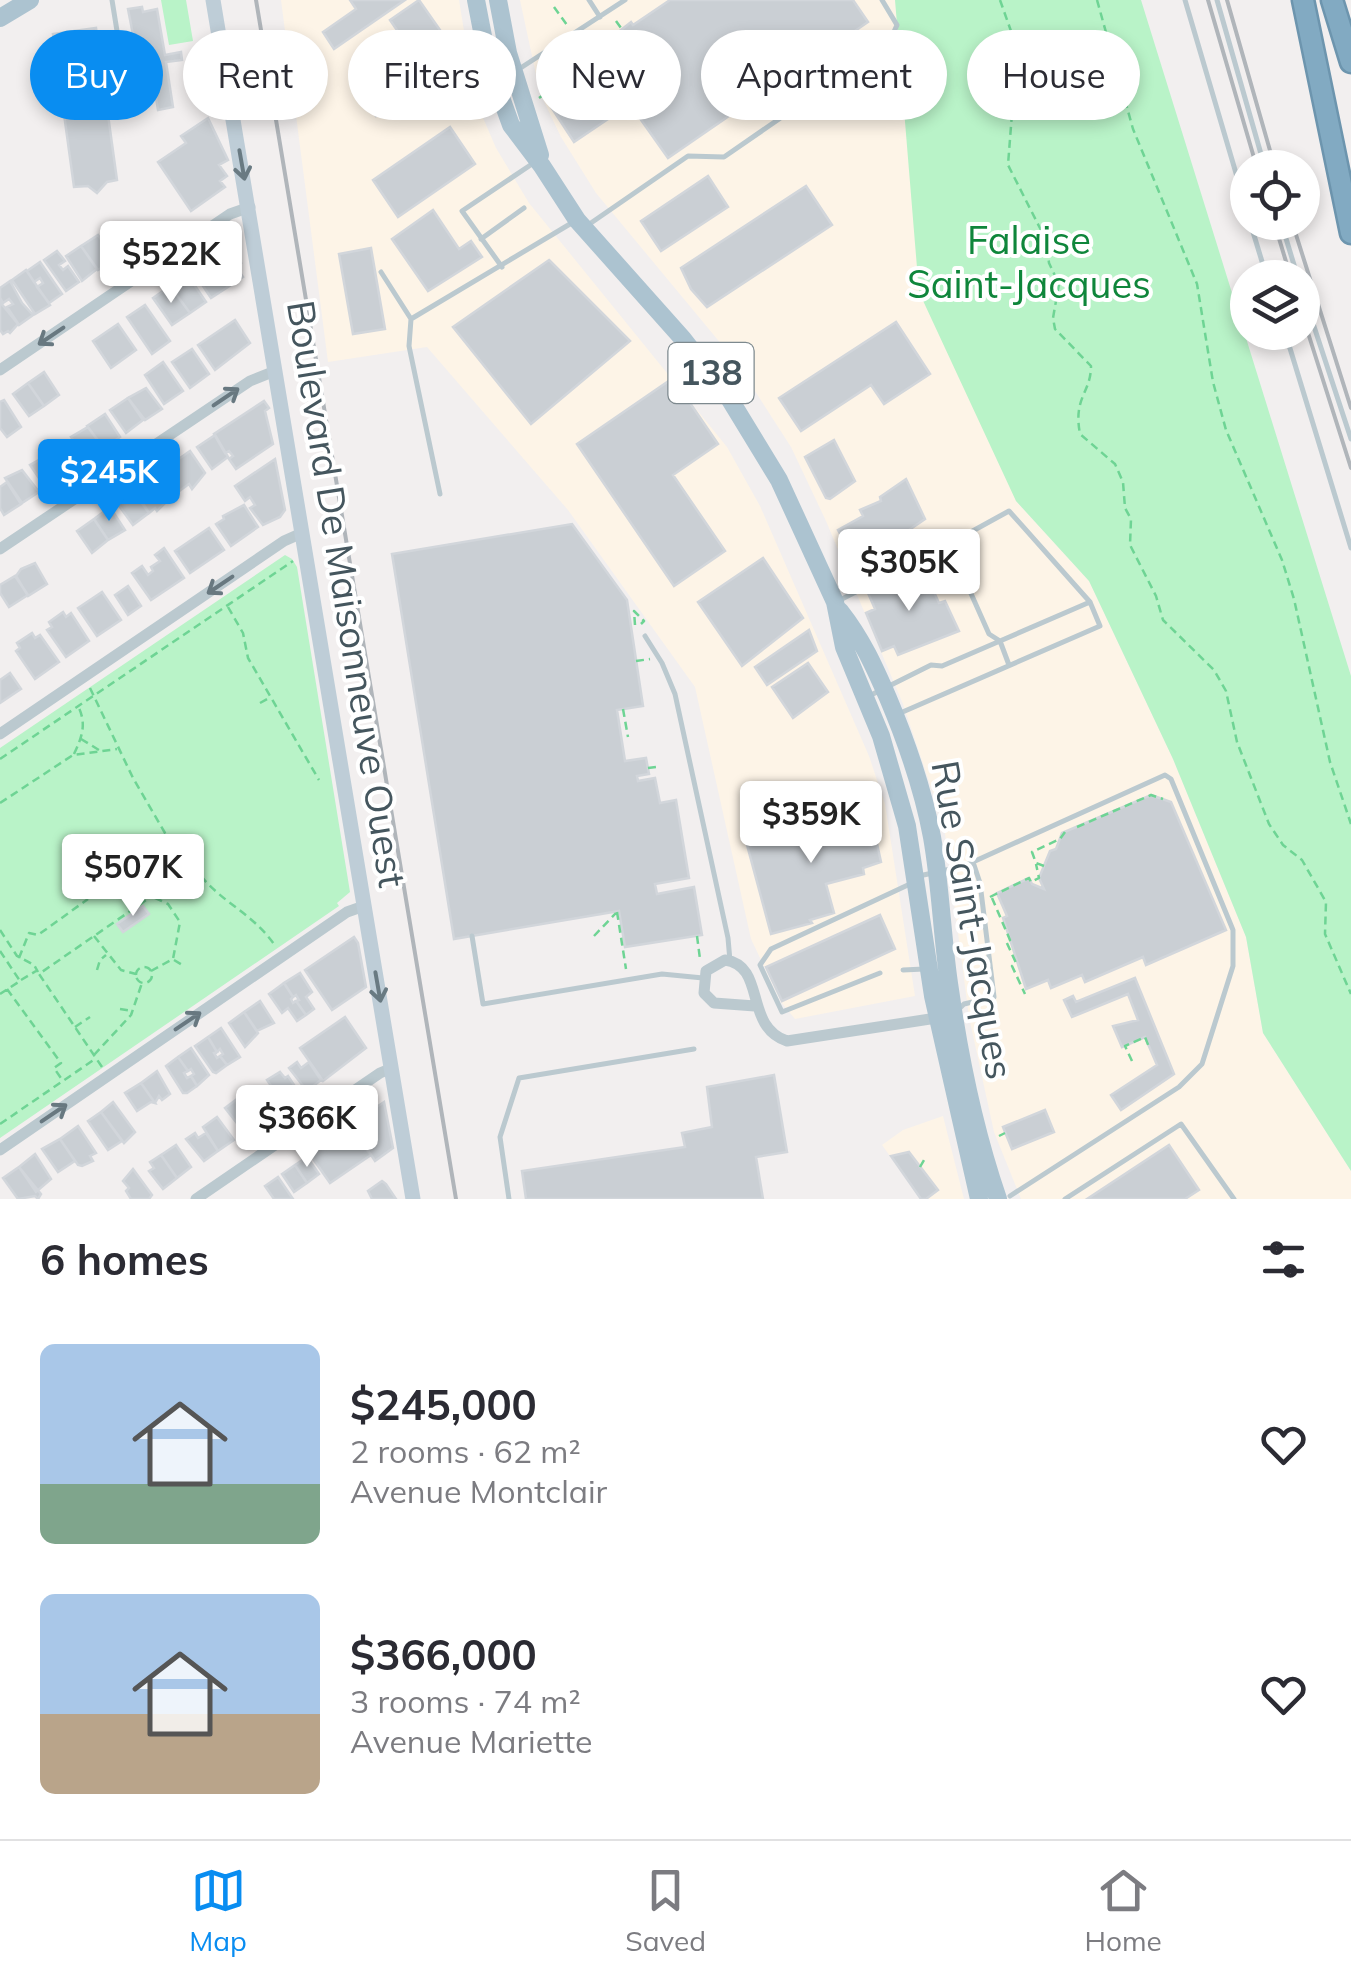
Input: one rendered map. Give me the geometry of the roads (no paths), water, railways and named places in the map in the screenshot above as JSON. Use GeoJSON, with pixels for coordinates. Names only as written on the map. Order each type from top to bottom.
{"type":"FeatureCollection","features":[{"type":"Feature","properties":{"kind":"highway"},"geometry":{"type":"LineString","coordinates":[[1302,0],[1351,233]]}},
{"type":"Feature","properties":{"kind":"highway"},"geometry":{"type":"LineString","coordinates":[[1332,0],[1351,62]]}},
{"type":"Feature","properties":{"kind":"main road"},"geometry":{"type":"LineString","coordinates":[[0,18],[30,0]]}},
{"type":"Feature","properties":{"kind":"main road","name":"Rue Saint-Jacques"},"geometry":{"type":"LineString","coordinates":[[476,0],[483,30]]}},
{"type":"Feature","properties":{"kind":"main road","name":"Rue Saint-Jacques"},"geometry":{"type":"LineString","coordinates":[[498,0],[504,30]]}},
{"type":"Feature","properties":{"kind":"main road","name":"Rue Saint-Jacques"},"geometry":{"type":"LineString","coordinates":[[516,81],[540,163]]}},
{"type":"Feature","properties":{"kind":"main road","name":"Rue Saint-Jacques"},"geometry":{"type":"LineString","coordinates":[[509,120],[580,225],[690,346],[729,398],[779,480],[836,605],[862,638],[922,792],[937,872],[946,1017],[980,1199]]}},
{"type":"Feature","properties":{"kind":"main road","name":"Rue Saint-Jacques"},"geometry":{"type":"LineString","coordinates":[[836,605],[844,647],[894,777],[917,879],[930,968],[976,1128],[1004,1198]]}},
{"type":"Feature","properties":{"kind":"street","name":"Boulevard De Maisonneuve Ouest"},"geometry":{"type":"LineString","coordinates":[[213,0],[414,1199]]}},
{"type":"Feature","properties":{"kind":"street"},"geometry":{"type":"LineString","coordinates":[[0,370],[230,214],[250,207]]}},
{"type":"Feature","properties":{"kind":"street"},"geometry":{"type":"LineString","coordinates":[[0,549],[250,381],[275,371]]}},
{"type":"Feature","properties":{"kind":"street"},"geometry":{"type":"LineString","coordinates":[[0,734],[302,533]]}},
{"type":"Feature","properties":{"kind":"street"},"geometry":{"type":"LineString","coordinates":[[0,1150],[347,912],[364,906]]}},
{"type":"Feature","properties":{"kind":"street"},"geometry":{"type":"LineString","coordinates":[[755,1006],[714,1003],[704,992],[703,978],[710,966],[730,960],[740,964],[754,990],[755,1006],[771,1033],[786,1042],[946,1017]]}},
{"type":"Feature","properties":{"kind":"street"},"geometry":{"type":"LineString","coordinates":[[196,1199],[392,1068]]}},
{"type":"Feature","properties":{"kind":"lane"},"geometry":{"type":"LineString","coordinates":[[112,0],[117,30]]}},
{"type":"Feature","properties":{"kind":"lane"},"geometry":{"type":"LineString","coordinates":[[588,0],[600,17]]}},
{"type":"Feature","properties":{"kind":"lane"},"geometry":{"type":"LineString","coordinates":[[516,69],[625,0]]}},
{"type":"Feature","properties":{"kind":"lane"},"geometry":{"type":"LineString","coordinates":[[411,319],[580,225],[688,156],[724,156],[889,43],[896,25],[882,0]]}},
{"type":"Feature","properties":{"kind":"lane"},"geometry":{"type":"LineString","coordinates":[[1185,0],[1230,153]]}},
{"type":"Feature","properties":{"kind":"lane"},"geometry":{"type":"LineString","coordinates":[[1217,0],[1259,150]]}},
{"type":"Feature","properties":{"kind":"lane"},"geometry":{"type":"LineString","coordinates":[[502,267],[462,211],[540,163]]}},
{"type":"Feature","properties":{"kind":"lane"},"geometry":{"type":"LineString","coordinates":[[481,239],[524,208]]}},
{"type":"Feature","properties":{"kind":"lane"},"geometry":{"type":"LineString","coordinates":[[382,272],[411,319],[410,346],[440,494]]}},
{"type":"Feature","properties":{"kind":"lane"},"geometry":{"type":"LineString","coordinates":[[1320,345],[1351,439]]}},
{"type":"Feature","properties":{"kind":"lane"},"geometry":{"type":"LineString","coordinates":[[1290,350],[1351,548]]}},
{"type":"Feature","properties":{"kind":"lane"},"geometry":{"type":"LineString","coordinates":[[836,605],[1009,511],[1090,602],[1100,626],[895,715]]}},
{"type":"Feature","properties":{"kind":"lane"},"geometry":{"type":"LineString","coordinates":[[949,544],[989,634],[1000,641],[1009,665]]}},
{"type":"Feature","properties":{"kind":"lane"},"geometry":{"type":"LineString","coordinates":[[866,697],[931,665],[942,666],[1090,602]]}},
{"type":"Feature","properties":{"kind":"lane"},"geometry":{"type":"LineString","coordinates":[[645,632],[674,694],[730,960]]}},
{"type":"Feature","properties":{"kind":"lane"},"geometry":{"type":"LineString","coordinates":[[880,973],[782,1012],[760,964],[771,948],[917,879],[973,862],[1165,776],[1171,779],[1234,930],[1233,966],[1198,1070],[1115,1130],[1004,1198]]}},
{"type":"Feature","properties":{"kind":"lane"},"geometry":{"type":"LineString","coordinates":[[946,1017],[964,1004],[994,996],[980,883],[973,862]]}},
{"type":"Feature","properties":{"kind":"lane"},"geometry":{"type":"LineString","coordinates":[[472,936],[483,1004],[662,974],[703,978]]}},
{"type":"Feature","properties":{"kind":"lane"},"geometry":{"type":"LineString","coordinates":[[902,970],[930,968]]}},
{"type":"Feature","properties":{"kind":"lane"},"geometry":{"type":"LineString","coordinates":[[509,1199],[500,1137],[519,1078],[694,1048]]}},
{"type":"Feature","properties":{"kind":"lane"},"geometry":{"type":"LineString","coordinates":[[1064,1199],[1181,1124],[1231,1196],[1219,1199]]}},
{"type":"Feature","properties":{"kind":"railway"},"geometry":{"type":"LineString","coordinates":[[256,0],[456,1199]]}},
{"type":"Feature","properties":{"kind":"railway"},"geometry":{"type":"LineString","coordinates":[[1208,0],[1252,150]]}},
{"type":"Feature","properties":{"kind":"railway"},"geometry":{"type":"LineString","coordinates":[[1227,0],[1270,150]]}},
{"type":"Feature","properties":{"kind":"railway"},"geometry":{"type":"LineString","coordinates":[[1279,240],[1286,260]]}},
{"type":"Feature","properties":{"kind":"railway"},"geometry":{"type":"LineString","coordinates":[[1298,240],[1351,408]]}},
{"type":"Feature","properties":{"kind":"railway"},"geometry":{"type":"LineString","coordinates":[[1313,350],[1351,468]]}},
{"type":"Feature","properties":{"kind":"park label","name":"Falaise Saint-Jacques"},"geometry":{"type":"Point","coordinates":[1029,263]}}]}
